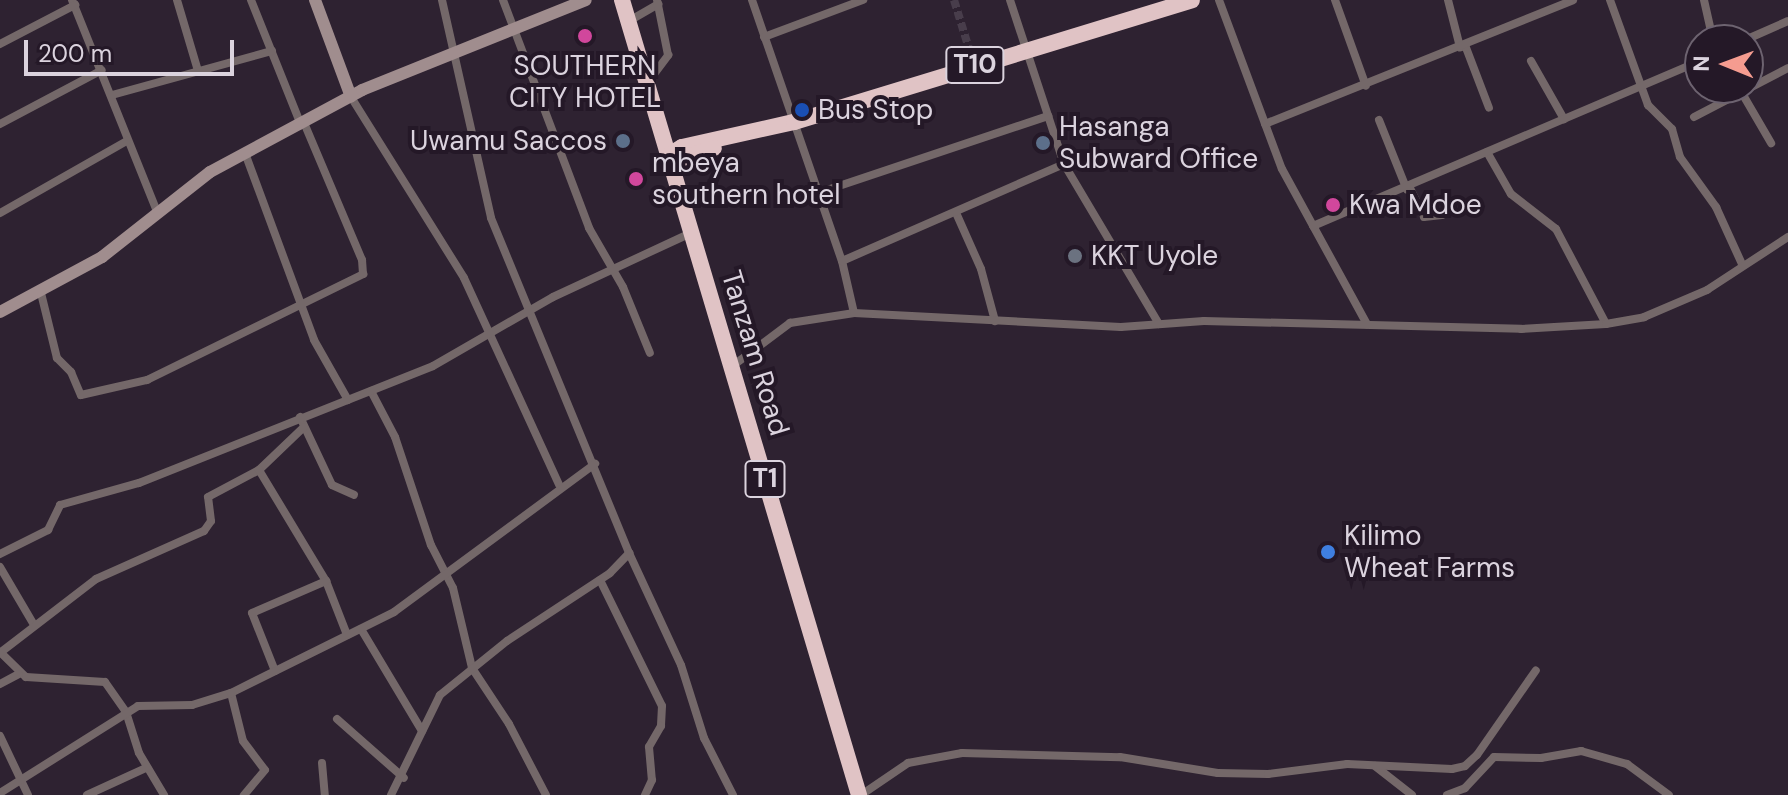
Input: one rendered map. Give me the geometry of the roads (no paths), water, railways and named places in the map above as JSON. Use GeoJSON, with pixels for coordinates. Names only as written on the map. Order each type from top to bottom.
{"type":"FeatureCollection","features":[{"type":"Feature","properties":{"kind":"highway","name":"T1"},"geometry":{"type":"LineString","coordinates":[[622,0],[670,159]]}},
{"type":"Feature","properties":{"kind":"highway","name":"T10"},"geometry":{"type":"LineString","coordinates":[[670,159],[1192,0]]}},
{"type":"Feature","properties":{"kind":"highway"},"geometry":{"type":"LineString","coordinates":[[657,113],[671,129],[702,148],[689,168],[684,205]]}},
{"type":"Feature","properties":{"kind":"highway","name":"Tanzam Road"},"geometry":{"type":"LineString","coordinates":[[670,159],[860,795]]}},
{"type":"Feature","properties":{"kind":"street"},"geometry":{"type":"LineString","coordinates":[[177,0],[198,71]]}},
{"type":"Feature","properties":{"kind":"street"},"geometry":{"type":"LineString","coordinates":[[40,289],[57,358],[71,372],[81,395],[147,380],[300,306],[365,269],[251,0]]}},
{"type":"Feature","properties":{"kind":"street"},"geometry":{"type":"LineString","coordinates":[[315,0],[351,97],[431,218],[491,332],[559,485]]}},
{"type":"Feature","properties":{"kind":"street"},"geometry":{"type":"LineString","coordinates":[[442,0],[456,48],[491,218],[532,309],[629,553],[681,665],[704,738],[733,795]]}},
{"type":"Feature","properties":{"kind":"street"},"geometry":{"type":"LineString","coordinates":[[503,0],[589,228],[614,269],[650,353]]}},
{"type":"Feature","properties":{"kind":"street"},"geometry":{"type":"LineString","coordinates":[[0,312],[102,257],[157,211],[245,153],[351,97],[456,48],[586,0]]}},
{"type":"Feature","properties":{"kind":"street"},"geometry":{"type":"LineString","coordinates":[[752,0],[842,261],[854,313]]}},
{"type":"Feature","properties":{"kind":"street"},"geometry":{"type":"LineString","coordinates":[[764,37],[863,0]]}},
{"type":"Feature","properties":{"kind":"street"},"geometry":{"type":"LineString","coordinates":[[1010,0],[1064,164],[1159,324]]}},
{"type":"Feature","properties":{"kind":"street"},"geometry":{"type":"LineString","coordinates":[[1219,0],[1265,124],[1313,226],[1367,324]]}},
{"type":"Feature","properties":{"kind":"street"},"geometry":{"type":"LineString","coordinates":[[1335,0],[1366,86]]}},
{"type":"Feature","properties":{"kind":"street"},"geometry":{"type":"LineString","coordinates":[[1448,0],[1462,46],[1489,108]]}},
{"type":"Feature","properties":{"kind":"street"},"geometry":{"type":"LineString","coordinates":[[1265,124],[1366,86],[1573,0]]}},
{"type":"Feature","properties":{"kind":"street"},"geometry":{"type":"LineString","coordinates":[[1610,0],[1648,105],[1672,129],[1680,157],[1716,207],[1742,264]]}},
{"type":"Feature","properties":{"kind":"street"},"geometry":{"type":"LineString","coordinates":[[1704,0],[1709,24]]}},
{"type":"Feature","properties":{"kind":"street"},"geometry":{"type":"LineString","coordinates":[[0,44],[74,2],[157,211]]}},
{"type":"Feature","properties":{"kind":"street"},"geometry":{"type":"LineString","coordinates":[[628,21],[658,2],[668,55],[648,82]]}},
{"type":"Feature","properties":{"kind":"street"},"geometry":{"type":"LineString","coordinates":[[1764,32],[1788,21]]}},
{"type":"Feature","properties":{"kind":"street"},"geometry":{"type":"LineString","coordinates":[[112,95],[272,51]]}},
{"type":"Feature","properties":{"kind":"street"},"geometry":{"type":"LineString","coordinates":[[1531,61],[1564,119]]}},
{"type":"Feature","properties":{"kind":"street"},"geometry":{"type":"LineString","coordinates":[[1313,226],[1409,189],[1684,68]]}},
{"type":"Feature","properties":{"kind":"street"},"geometry":{"type":"LineString","coordinates":[[1764,80],[1788,68]]}},
{"type":"Feature","properties":{"kind":"street"},"geometry":{"type":"LineString","coordinates":[[0,124],[102,70]]}},
{"type":"Feature","properties":{"kind":"street"},"geometry":{"type":"LineString","coordinates":[[1694,117],[1718,104]]}},
{"type":"Feature","properties":{"kind":"street"},"geometry":{"type":"LineString","coordinates":[[1748,104],[1771,143]]}},
{"type":"Feature","properties":{"kind":"street"},"geometry":{"type":"LineString","coordinates":[[818,193],[1048,116]]}},
{"type":"Feature","properties":{"kind":"street"},"geometry":{"type":"LineString","coordinates":[[1379,120],[1424,217],[1442,215]]}},
{"type":"Feature","properties":{"kind":"street"},"geometry":{"type":"LineString","coordinates":[[0,213],[127,141]]}},
{"type":"Feature","properties":{"kind":"street"},"geometry":{"type":"LineString","coordinates":[[1487,152],[1511,194],[1556,229],[1606,324]]}},
{"type":"Feature","properties":{"kind":"street"},"geometry":{"type":"LineString","coordinates":[[245,153],[300,306],[348,400]]}},
{"type":"Feature","properties":{"kind":"street"},"geometry":{"type":"LineString","coordinates":[[842,261],[957,215],[1064,164]]}},
{"type":"Feature","properties":{"kind":"street"},"geometry":{"type":"LineString","coordinates":[[957,215],[981,269],[995,321]]}},
{"type":"Feature","properties":{"kind":"street"},"geometry":{"type":"LineString","coordinates":[[1,551],[48,530],[60,505],[139,483],[433,366],[532,309],[692,232]]}},
{"type":"Feature","properties":{"kind":"street"},"geometry":{"type":"LineString","coordinates":[[731,367],[790,323],[854,313],[995,321],[1159,324],[1367,324],[1521,329],[1606,324],[1644,317],[1707,290],[1742,264],[1788,237]]}},
{"type":"Feature","properties":{"kind":"street"},"geometry":{"type":"LineString","coordinates":[[371,391],[395,437],[431,545],[447,575],[472,668],[515,733],[546,795]]}},
{"type":"Feature","properties":{"kind":"street"},"geometry":{"type":"LineString","coordinates":[[300,417],[332,485],[354,495]]}},
{"type":"Feature","properties":{"kind":"street"},"geometry":{"type":"LineString","coordinates":[[164,795],[146,768],[126,712],[101,680],[35,680],[19,674],[0,652],[96,579],[204,531],[211,521],[208,497],[259,470],[304,427]]}},
{"type":"Feature","properties":{"kind":"street"},"geometry":{"type":"LineString","coordinates":[[0,793],[23,783],[126,712],[148,703],[192,705],[231,693],[361,629],[447,575],[559,485],[595,464]]}},
{"type":"Feature","properties":{"kind":"street"},"geometry":{"type":"LineString","coordinates":[[259,470],[326,581],[347,635]]}},
{"type":"Feature","properties":{"kind":"street"},"geometry":{"type":"LineString","coordinates":[[391,795],[404,778],[432,705],[472,668],[600,580],[629,553]]}},
{"type":"Feature","properties":{"kind":"street"},"geometry":{"type":"LineString","coordinates":[[0,567],[34,625]]}},
{"type":"Feature","properties":{"kind":"street"},"geometry":{"type":"LineString","coordinates":[[600,580],[662,706],[661,726],[649,747],[652,778],[645,795]]}},
{"type":"Feature","properties":{"kind":"street"},"geometry":{"type":"LineString","coordinates":[[275,671],[252,613],[326,581]]}},
{"type":"Feature","properties":{"kind":"street"},"geometry":{"type":"LineString","coordinates":[[361,629],[422,731]]}},
{"type":"Feature","properties":{"kind":"street"},"geometry":{"type":"LineString","coordinates":[[860,795],[908,763],[962,753],[1120,757],[1218,773],[1268,774],[1375,765],[1465,766],[1485,746],[1536,670]]}},
{"type":"Feature","properties":{"kind":"street"},"geometry":{"type":"LineString","coordinates":[[0,684],[19,674]]}},
{"type":"Feature","properties":{"kind":"street"},"geometry":{"type":"LineString","coordinates":[[231,693],[243,741],[265,770],[244,795]]}},
{"type":"Feature","properties":{"kind":"street"},"geometry":{"type":"LineString","coordinates":[[337,719],[404,778]]}},
{"type":"Feature","properties":{"kind":"street"},"geometry":{"type":"LineString","coordinates":[[0,736],[28,795]]}},
{"type":"Feature","properties":{"kind":"street"},"geometry":{"type":"LineString","coordinates":[[1447,795],[1465,788],[1494,757],[1541,758],[1581,751],[1627,764],[1669,795]]}},
{"type":"Feature","properties":{"kind":"street"},"geometry":{"type":"LineString","coordinates":[[322,763],[325,795]]}},
{"type":"Feature","properties":{"kind":"street"},"geometry":{"type":"LineString","coordinates":[[1375,765],[1412,795]]}},
{"type":"Feature","properties":{"kind":"street"},"geometry":{"type":"LineString","coordinates":[[87,795],[146,768]]}},
{"type":"Feature","properties":{"kind":"tunnel"},"geometry":{"type":"LineString","coordinates":[[954,0],[974,65]]}},
{"type":"Feature","properties":{"kind":"place","name":"SOUTHERN CITY HOTEL"},"geometry":{"type":"Point","coordinates":[585,36]}},
{"type":"Feature","properties":{"kind":"place","name":"Bus Stop"},"geometry":{"type":"Point","coordinates":[802,110]}},
{"type":"Feature","properties":{"kind":"place","name":"Uwamu Saccos"},"geometry":{"type":"Point","coordinates":[623,141]}},
{"type":"Feature","properties":{"kind":"place","name":"Hasanga Subward Office"},"geometry":{"type":"Point","coordinates":[1043,143]}},
{"type":"Feature","properties":{"kind":"place","name":"mbeya southern hotel"},"geometry":{"type":"Point","coordinates":[636,179]}},
{"type":"Feature","properties":{"kind":"place","name":"Kwa Mdoe"},"geometry":{"type":"Point","coordinates":[1333,205]}},
{"type":"Feature","properties":{"kind":"place","name":"KKT Uyole"},"geometry":{"type":"Point","coordinates":[1075,256]}},
{"type":"Feature","properties":{"kind":"place","name":"Kilimo Wheat Farms"},"geometry":{"type":"Point","coordinates":[1328,552]}}]}
